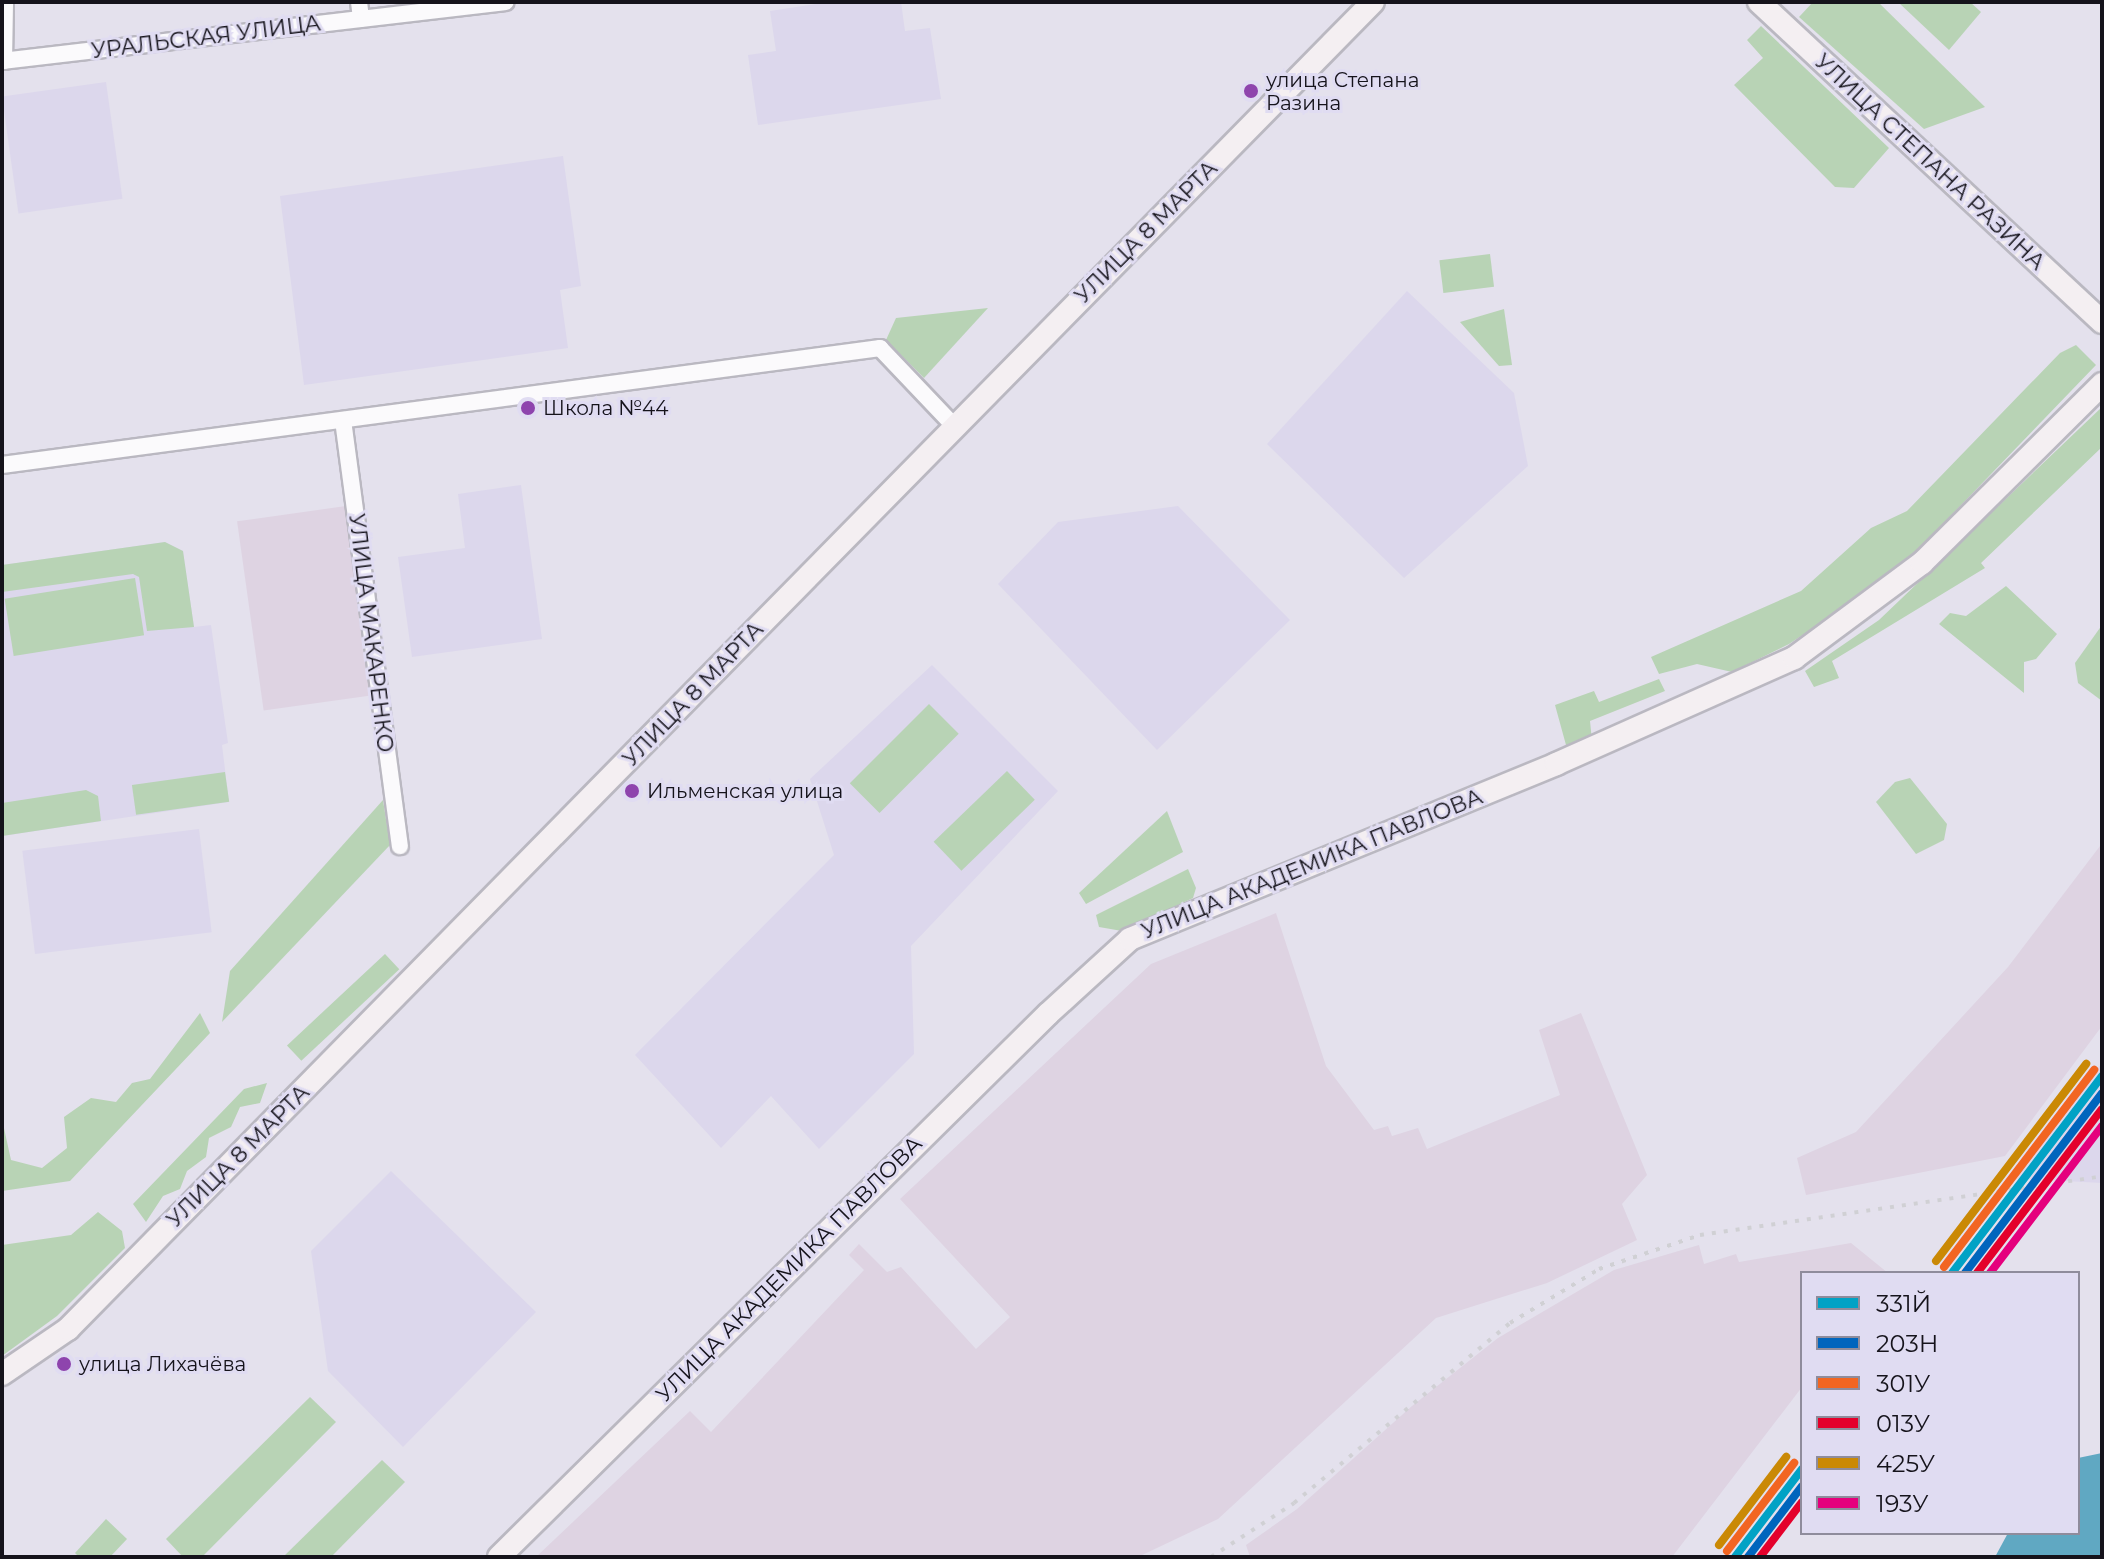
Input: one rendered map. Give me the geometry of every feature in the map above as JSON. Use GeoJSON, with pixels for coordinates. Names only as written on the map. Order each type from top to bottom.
{"type":"FeatureCollection","features":[{"type":"Feature","properties":{"kind":"main road","name":"УЛИЦА СТЕПАНА РАЗИНА"},"geometry":{"type":"LineString","coordinates":[[1759,2],[2102,322]]}},
{"type":"Feature","properties":{"kind":"main road","name":"УЛИЦА 8 МАРТА"},"geometry":{"type":"LineString","coordinates":[[2,1374],[68,1329],[1363,7]]}},
{"type":"Feature","properties":{"kind":"main road","name":"УЛИЦА АКАДЕМИКА ПАВЛОВА"},"geometry":{"type":"LineString","coordinates":[[499,1557],[1058,1004],[1130,939],[1556,764],[1794,658],[1922,563],[2102,384]]}},
{"type":"Feature","properties":{"kind":"street"},"geometry":{"type":"LineString","coordinates":[[3,61],[5,2]]}},
{"type":"Feature","properties":{"kind":"street","name":"УРАЛЬСКАЯ УЛИЦА"},"geometry":{"type":"LineString","coordinates":[[3,61],[360,10],[506,2]]}},
{"type":"Feature","properties":{"kind":"street"},"geometry":{"type":"LineString","coordinates":[[2,465],[880,348],[954,426]]}},
{"type":"Feature","properties":{"kind":"street","name":"УЛИЦА МАКАРЕНКО"},"geometry":{"type":"LineString","coordinates":[[343,420],[400,846]]}},
{"type":"Feature","properties":{"kind":"shaded area"},"geometry":{"type":"Polygon","coordinates":[[[829,2],[901,2],[905,31],[930,28],[941,99],[758,125],[748,55],[776,51],[770,11],[829,2]]]}},
{"type":"Feature","properties":{"kind":"shaded area"},"geometry":{"type":"Polygon","coordinates":[[[106,82],[122,199],[18,213],[2,97],[106,82]]]}},
{"type":"Feature","properties":{"kind":"shaded area","name":"Школа №44"},"geometry":{"type":"Polygon","coordinates":[[[563,156],[581,286],[560,290],[568,348],[304,385],[280,196],[563,156]]]}},
{"type":"Feature","properties":{"kind":"shaded area"},"geometry":{"type":"Polygon","coordinates":[[[1407,291],[1514,393],[1528,466],[1404,578],[1267,444],[1407,291]]]}},
{"type":"Feature","properties":{"kind":"shaded area"},"geometry":{"type":"Polygon","coordinates":[[[521,485],[542,639],[412,657],[398,557],[465,548],[458,494],[521,485]]]}},
{"type":"Feature","properties":{"kind":"shaded area"},"geometry":{"type":"Polygon","coordinates":[[[346,506],[373,695],[264,710],[237,521],[346,506]]]}},
{"type":"Feature","properties":{"kind":"shaded area"},"geometry":{"type":"Polygon","coordinates":[[[1178,506],[1290,620],[1157,750],[998,584],[1058,522],[1178,506]]]}},
{"type":"Feature","properties":{"kind":"shaded area"},"geometry":{"type":"Polygon","coordinates":[[[165,542],[183,551],[194,627],[211,625],[228,743],[222,745],[229,802],[2,836],[2,565],[165,542]]]}},
{"type":"Feature","properties":{"kind":"shaded area"},"geometry":{"type":"Polygon","coordinates":[[[932,665],[1058,791],[911,946],[914,1054],[819,1149],[771,1096],[721,1148],[635,1055],[834,855],[810,779],[932,665]]]}},
{"type":"Feature","properties":{"kind":"shaded area"},"geometry":{"type":"Polygon","coordinates":[[[199,829],[212,932],[35,954],[22,851],[199,829]]]}},
{"type":"Feature","properties":{"kind":"shaded area"},"geometry":{"type":"Polygon","coordinates":[[[2100,846],[2102,1026],[2005,1156],[1806,1195],[1797,1158],[1856,1132],[2008,967],[2100,846]]]}},
{"type":"Feature","properties":{"kind":"shaded area"},"geometry":{"type":"Polygon","coordinates":[[[1276,913],[1326,1066],[1374,1130],[1388,1126],[1392,1136],[1418,1128],[1427,1149],[1560,1095],[1539,1030],[1581,1013],[1647,1175],[1622,1204],[1637,1240],[1547,1283],[1436,1318],[1218,1519],[1138,1557],[536,1557],[690,1411],[711,1432],[864,1270],[849,1255],[859,1244],[887,1272],[901,1267],[976,1349],[1010,1317],[900,1199],[1151,964],[1276,913]]]}},
{"type":"Feature","properties":{"kind":"shaded area"},"geometry":{"type":"Polygon","coordinates":[[[2102,1063],[2102,1183],[2008,1178],[2102,1063]]]}},
{"type":"Feature","properties":{"kind":"shaded area"},"geometry":{"type":"Polygon","coordinates":[[[391,1171],[536,1312],[403,1447],[328,1371],[311,1251],[391,1171]]]}},
{"type":"Feature","properties":{"kind":"shaded area"},"geometry":{"type":"Polygon","coordinates":[[[1851,1243],[1886,1271],[1800,1271],[1800,1390],[1672,1557],[1250,1557],[1246,1545],[1297,1509],[1412,1406],[1498,1338],[1614,1270],[1699,1245],[1704,1264],[1736,1254],[1739,1262],[1851,1243]]]}},
{"type":"Feature","properties":{"kind":"green space"},"geometry":{"type":"Polygon","coordinates":[[[1813,2],[1878,2],[1985,107],[1924,129],[1799,17],[1813,2]]]}},
{"type":"Feature","properties":{"kind":"green space"},"geometry":{"type":"Polygon","coordinates":[[[1898,2],[1970,2],[1981,12],[1949,50],[1898,2]]]}},
{"type":"Feature","properties":{"kind":"green space"},"geometry":{"type":"Polygon","coordinates":[[[1761,26],[1889,148],[1854,188],[1835,187],[1734,85],[1763,58],[1747,40],[1761,26]]]}},
{"type":"Feature","properties":{"kind":"green space"},"geometry":{"type":"Polygon","coordinates":[[[1490,254],[1494,287],[1443,293],[1439,260],[1490,254]]]}},
{"type":"Feature","properties":{"kind":"green space"},"geometry":{"type":"Polygon","coordinates":[[[988,308],[924,378],[886,340],[896,318],[988,308]]]}},
{"type":"Feature","properties":{"kind":"green space"},"geometry":{"type":"Polygon","coordinates":[[[1504,309],[1512,365],[1499,366],[1460,322],[1504,309]]]}},
{"type":"Feature","properties":{"kind":"green space"},"geometry":{"type":"Polygon","coordinates":[[[2076,345],[2096,365],[1914,554],[1860,597],[1789,644],[1732,672],[1697,664],[1659,674],[1651,657],[1801,591],[1871,528],[1907,511],[2060,353],[2076,345]]]}},
{"type":"Feature","properties":{"kind":"green space"},"geometry":{"type":"Polygon","coordinates":[[[2102,407],[2102,447],[1981,563],[1985,568],[1832,661],[1839,678],[1814,687],[1805,671],[1879,620],[2102,407]]]}},
{"type":"Feature","properties":{"kind":"green space"},"geometry":{"type":"Polygon","coordinates":[[[165,542],[183,551],[194,627],[147,631],[139,577],[133,574],[2,592],[2,565],[165,542]]]}},
{"type":"Feature","properties":{"kind":"green space"},"geometry":{"type":"Polygon","coordinates":[[[135,578],[144,635],[14,656],[5,599],[135,578]]]}},
{"type":"Feature","properties":{"kind":"green space"},"geometry":{"type":"Polygon","coordinates":[[[2006,586],[2057,634],[2036,659],[2024,662],[2024,693],[1939,624],[1950,613],[1966,616],[2006,586]]]}},
{"type":"Feature","properties":{"kind":"green space"},"geometry":{"type":"Polygon","coordinates":[[[2102,625],[2102,701],[2078,683],[2075,663],[2102,625]]]}},
{"type":"Feature","properties":{"kind":"green space"},"geometry":{"type":"Polygon","coordinates":[[[1659,679],[1665,691],[1590,721],[1592,741],[1574,749],[1566,745],[1555,705],[1594,691],[1599,702],[1659,679]]]}},
{"type":"Feature","properties":{"kind":"green space"},"geometry":{"type":"Polygon","coordinates":[[[929,704],[959,734],[880,813],[850,783],[929,704]]]}},
{"type":"Feature","properties":{"kind":"green space"},"geometry":{"type":"Polygon","coordinates":[[[1007,771],[1035,800],[961,871],[934,842],[1007,771]]]}},
{"type":"Feature","properties":{"kind":"green space"},"geometry":{"type":"Polygon","coordinates":[[[225,772],[229,802],[136,815],[132,785],[225,772]]]}},
{"type":"Feature","properties":{"kind":"green space"},"geometry":{"type":"Polygon","coordinates":[[[1910,778],[1947,824],[1944,840],[1916,854],[1876,802],[1895,782],[1910,778]]]}},
{"type":"Feature","properties":{"kind":"green space"},"geometry":{"type":"Polygon","coordinates":[[[86,790],[98,796],[101,821],[2,836],[2,803],[86,790]]]}},
{"type":"Feature","properties":{"kind":"green space"},"geometry":{"type":"Polygon","coordinates":[[[383,800],[390,845],[222,1022],[230,971],[383,800]]]}},
{"type":"Feature","properties":{"kind":"green space"},"geometry":{"type":"Polygon","coordinates":[[[1167,811],[1183,852],[1086,904],[1079,893],[1167,811]]]}},
{"type":"Feature","properties":{"kind":"green space"},"geometry":{"type":"Polygon","coordinates":[[[1188,869],[1196,888],[1193,898],[1122,931],[1099,927],[1096,915],[1188,869]]]}},
{"type":"Feature","properties":{"kind":"green space"},"geometry":{"type":"Polygon","coordinates":[[[385,954],[399,969],[301,1061],[287,1045],[385,954]]]}},
{"type":"Feature","properties":{"kind":"green space"},"geometry":{"type":"Polygon","coordinates":[[[200,1013],[210,1033],[70,1181],[2,1191],[2,1119],[11,1160],[42,1168],[67,1148],[64,1117],[91,1098],[116,1102],[132,1083],[150,1079],[200,1013]]]}},
{"type":"Feature","properties":{"kind":"green space"},"geometry":{"type":"Polygon","coordinates":[[[267,1083],[260,1103],[240,1107],[231,1127],[209,1138],[206,1157],[187,1171],[180,1189],[163,1196],[146,1222],[133,1204],[244,1089],[267,1083]]]}},
{"type":"Feature","properties":{"kind":"green space"},"geometry":{"type":"Polygon","coordinates":[[[98,1212],[122,1231],[125,1248],[57,1316],[2,1356],[2,1245],[71,1235],[98,1212]]]}},
{"type":"Feature","properties":{"kind":"green space"},"geometry":{"type":"Polygon","coordinates":[[[310,1397],[336,1422],[202,1557],[183,1557],[166,1539],[310,1397]]]}},
{"type":"Feature","properties":{"kind":"green space"},"geometry":{"type":"Polygon","coordinates":[[[382,1460],[405,1482],[331,1557],[283,1557],[382,1460]]]}},
{"type":"Feature","properties":{"kind":"green space"},"geometry":{"type":"Polygon","coordinates":[[[106,1519],[127,1539],[110,1557],[79,1557],[75,1553],[106,1519]]]}},
{"type":"Feature","properties":{"kind":"water"},"geometry":{"type":"Polygon","coordinates":[[[2102,1453],[2102,1557],[1995,1557],[2007,1535],[2080,1535],[2080,1458],[2102,1453]]]}},
{"type":"Feature","properties":{"kind":"railway"},"geometry":{"type":"LineString","coordinates":[[1211,1557],[1294,1503],[1510,1323],[1599,1269],[1700,1235],[2102,1176]]}},
{"type":"Feature","properties":{"kind":"transit line","name":"425У"},"geometry":{"type":"LineString","coordinates":[[1936,1261],[2086,1064]]}},
{"type":"Feature","properties":{"kind":"transit line","name":"301У"},"geometry":{"type":"LineString","coordinates":[[1944,1267],[2094,1070]]}},
{"type":"Feature","properties":{"kind":"transit line","name":"331Й"},"geometry":{"type":"LineString","coordinates":[[1954,1271],[2102,1076]]}},
{"type":"Feature","properties":{"kind":"transit line","name":"203Н"},"geometry":{"type":"LineString","coordinates":[[1967,1271],[2102,1093]]}},
{"type":"Feature","properties":{"kind":"transit line","name":"013У"},"geometry":{"type":"LineString","coordinates":[[1979,1271],[2102,1109]]}},
{"type":"Feature","properties":{"kind":"transit line","name":"193У"},"geometry":{"type":"LineString","coordinates":[[1992,1271],[2102,1126]]}},
{"type":"Feature","properties":{"kind":"transit line","name":"425У"},"geometry":{"type":"LineString","coordinates":[[1719,1545],[1786,1457]]}},
{"type":"Feature","properties":{"kind":"transit line","name":"301У"},"geometry":{"type":"LineString","coordinates":[[1727,1551],[1794,1463]]}},
{"type":"Feature","properties":{"kind":"transit line","name":"331Й"},"geometry":{"type":"LineString","coordinates":[[1735,1557],[1800,1472]]}},
{"type":"Feature","properties":{"kind":"transit line","name":"203Н"},"geometry":{"type":"LineString","coordinates":[[1748,1557],[1800,1489]]}},
{"type":"Feature","properties":{"kind":"transit line","name":"013У"},"geometry":{"type":"LineString","coordinates":[[1760,1557],[1800,1505]]}},
{"type":"Feature","properties":{"kind":"place","name":"улица Степана Разина"},"geometry":{"type":"Point","coordinates":[1251,91]}},
{"type":"Feature","properties":{"kind":"place","name":"Школа №44"},"geometry":{"type":"Point","coordinates":[528,408]}},
{"type":"Feature","properties":{"kind":"place","name":"Ильменская улица"},"geometry":{"type":"Point","coordinates":[632,791]}},
{"type":"Feature","properties":{"kind":"place","name":"улица Лихачёва"},"geometry":{"type":"Point","coordinates":[64,1364]}}]}
